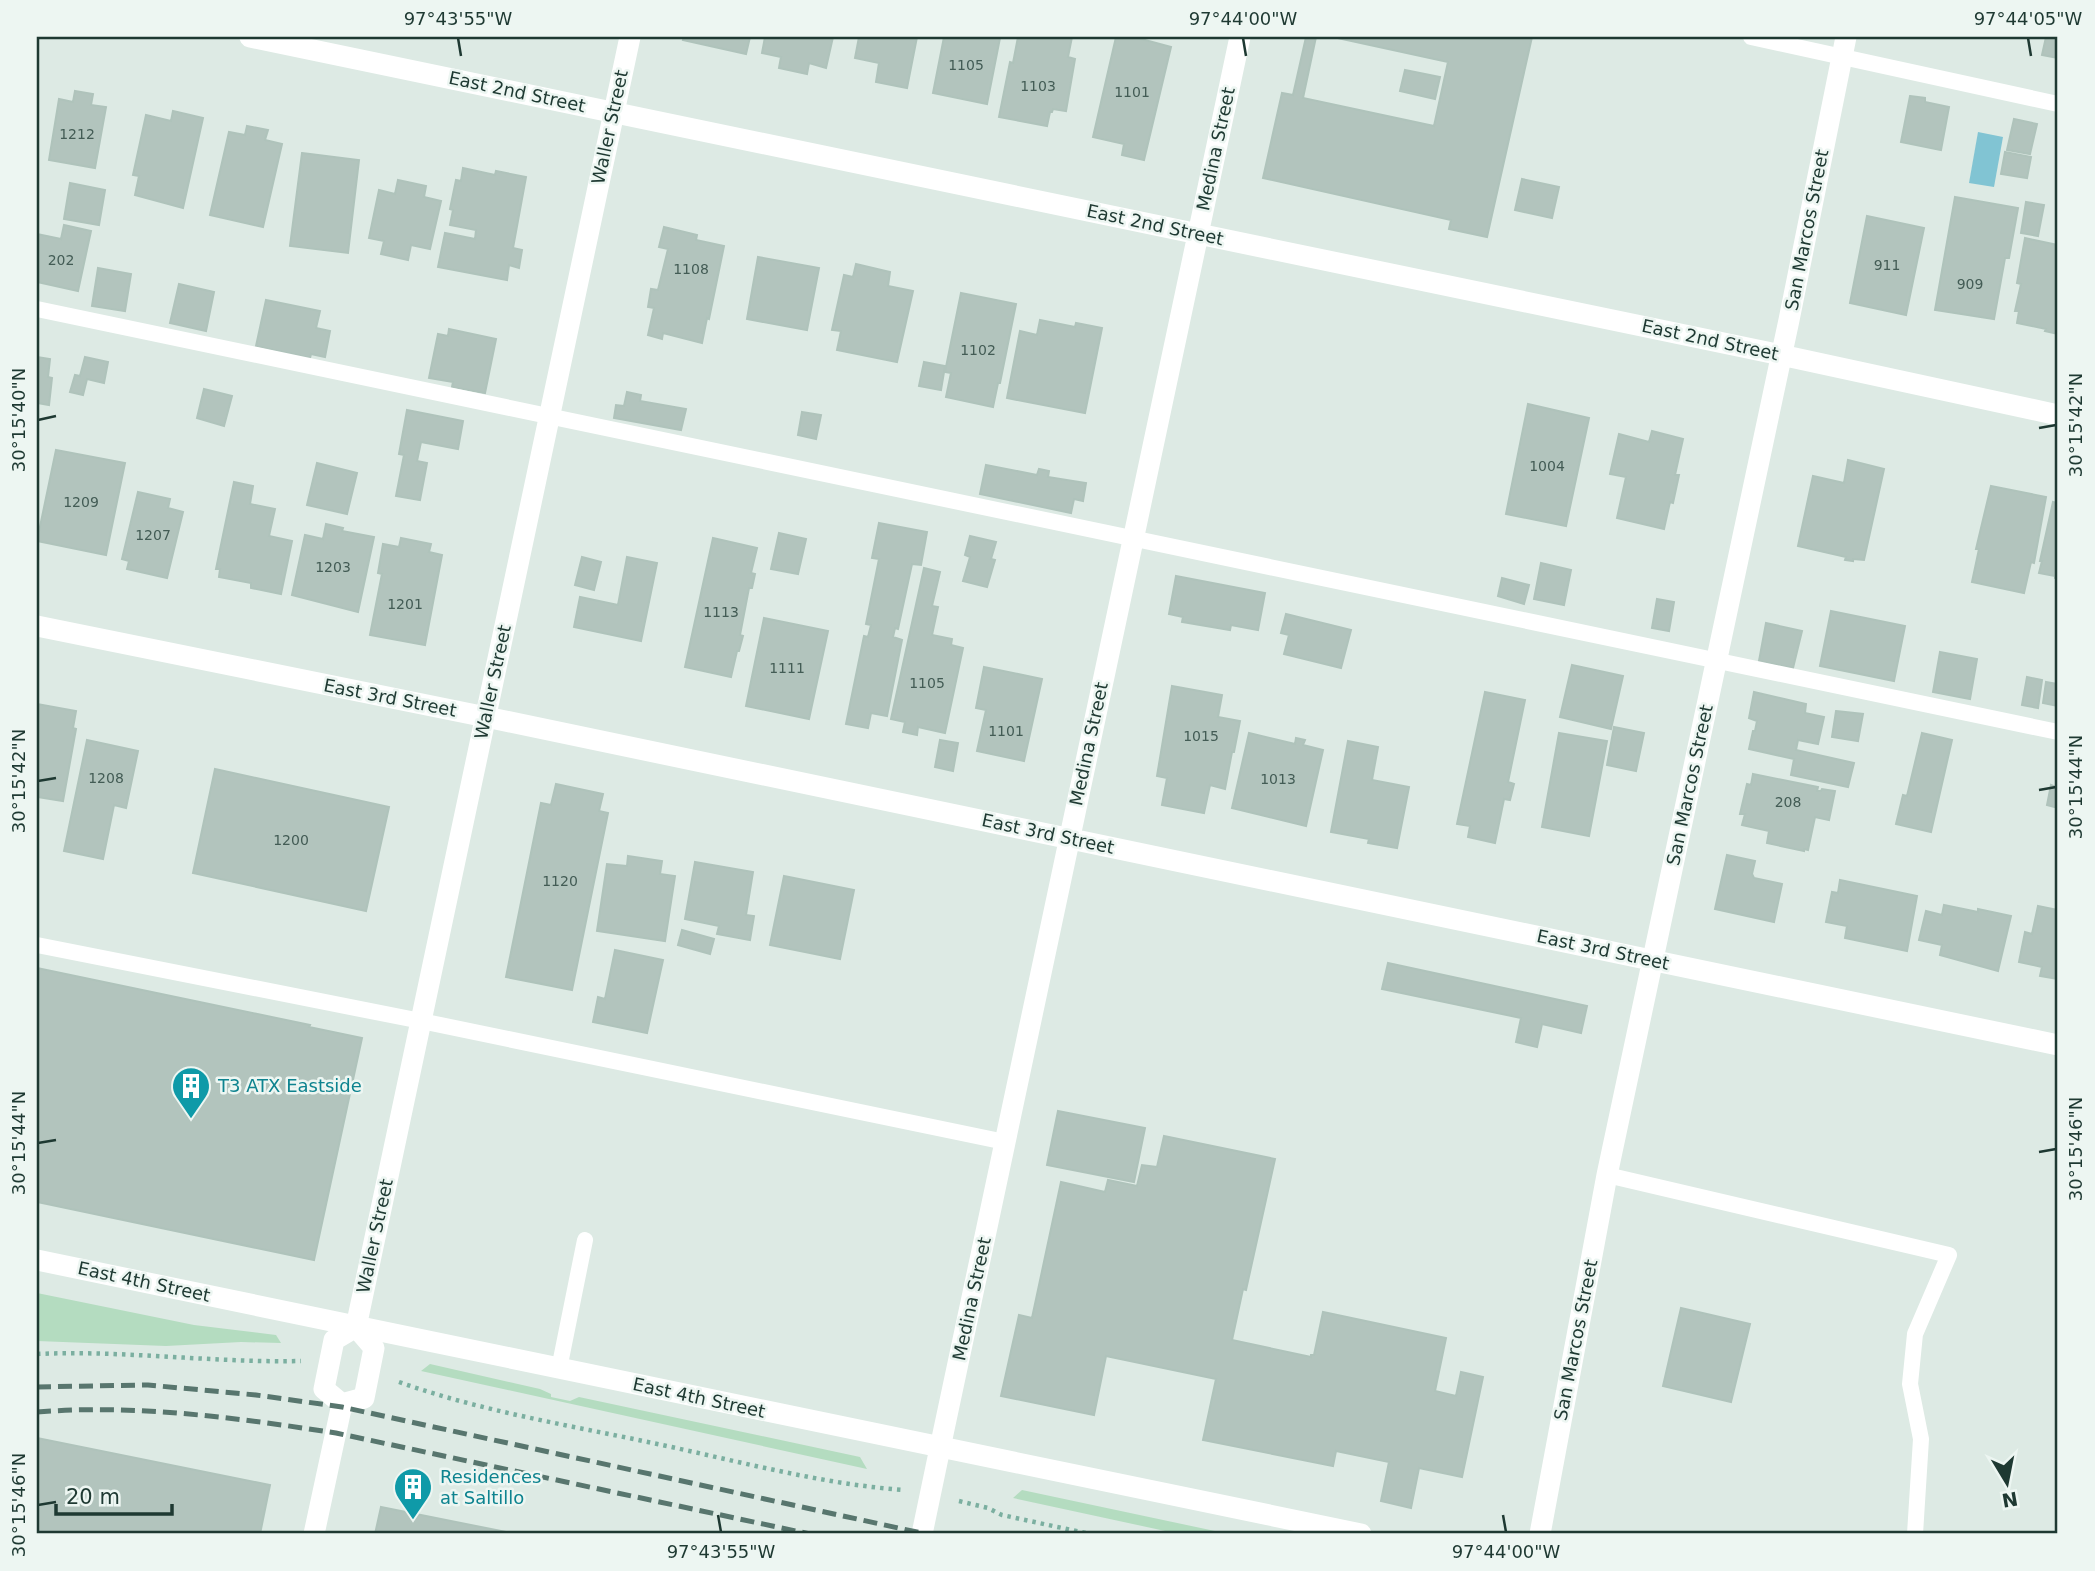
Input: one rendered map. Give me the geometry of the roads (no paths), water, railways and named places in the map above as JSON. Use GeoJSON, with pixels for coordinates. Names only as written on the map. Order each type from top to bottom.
{"type":"FeatureCollection","features":[{"type":"Feature","properties":{"kind":"street","name":"East 2nd Street"},"geometry":{"type":"LineString","coordinates":[[250,37],[2058,415]]}},
{"type":"Feature","properties":{"kind":"street","name":"Waller Street"},"geometry":{"type":"LineString","coordinates":[[356,1326],[630,37]]}},
{"type":"Feature","properties":{"kind":"street","name":"Medina Street"},"geometry":{"type":"LineString","coordinates":[[922,1534],[1240,37]]}},
{"type":"Feature","properties":{"kind":"street","name":"San Marcos Street"},"geometry":{"type":"LineString","coordinates":[[1540,1534],[1607,1175],[1844,47]]}},
{"type":"Feature","properties":{"kind":"street","name":"East 3rd Street"},"geometry":{"type":"LineString","coordinates":[[37,626],[2058,1045]]}},
{"type":"Feature","properties":{"kind":"street","name":"East 4th Street"},"geometry":{"type":"LineString","coordinates":[[37,1260],[1361,1534]]}},
{"type":"Feature","properties":{"kind":"street"},"geometry":{"type":"LineString","coordinates":[[356,1326],[373,1348],[371,1362],[363,1398],[342,1404],[324,1390],[334,1340],[356,1326]]}},
{"type":"Feature","properties":{"kind":"street"},"geometry":{"type":"LineString","coordinates":[[314,1534],[342,1404]]}},
{"type":"Feature","properties":{"kind":"lane"},"geometry":{"type":"LineString","coordinates":[[1751,37],[1844,47],[2058,104]]}},
{"type":"Feature","properties":{"kind":"lane"},"geometry":{"type":"LineString","coordinates":[[37,309],[2058,732]]}},
{"type":"Feature","properties":{"kind":"lane"},"geometry":{"type":"LineString","coordinates":[[37,945],[421,1021],[1005,1142]]}},
{"type":"Feature","properties":{"kind":"lane"},"geometry":{"type":"LineString","coordinates":[[1607,1175],[1949,1255],[1915,1334],[1910,1384],[1922,1439],[1915,1534]]}},
{"type":"Feature","properties":{"kind":"lane"},"geometry":{"type":"LineString","coordinates":[[559,1369],[584,1240]]}},
{"type":"Feature","properties":{"kind":"water"},"geometry":{"type":"Polygon","coordinates":[[[1978,132],[2003,137],[1994,187],[1969,183],[1978,132]]]}},
{"type":"Feature","properties":{"kind":"railway"},"geometry":{"type":"LineString","coordinates":[[37,1387],[148,1385],[256,1395],[342,1407],[926,1534]]}},
{"type":"Feature","properties":{"kind":"railway"},"geometry":{"type":"LineString","coordinates":[[37,1412],[149,1411],[262,1422],[336,1433],[810,1534]]}},
{"type":"Feature","properties":{"kind":"place","name":"T3 ATX Eastside"},"geometry":{"type":"Point","coordinates":[191,1120]}},
{"type":"Feature","properties":{"kind":"place","name":"Residences at Saltillo"},"geometry":{"type":"Point","coordinates":[413,1521]}}]}
